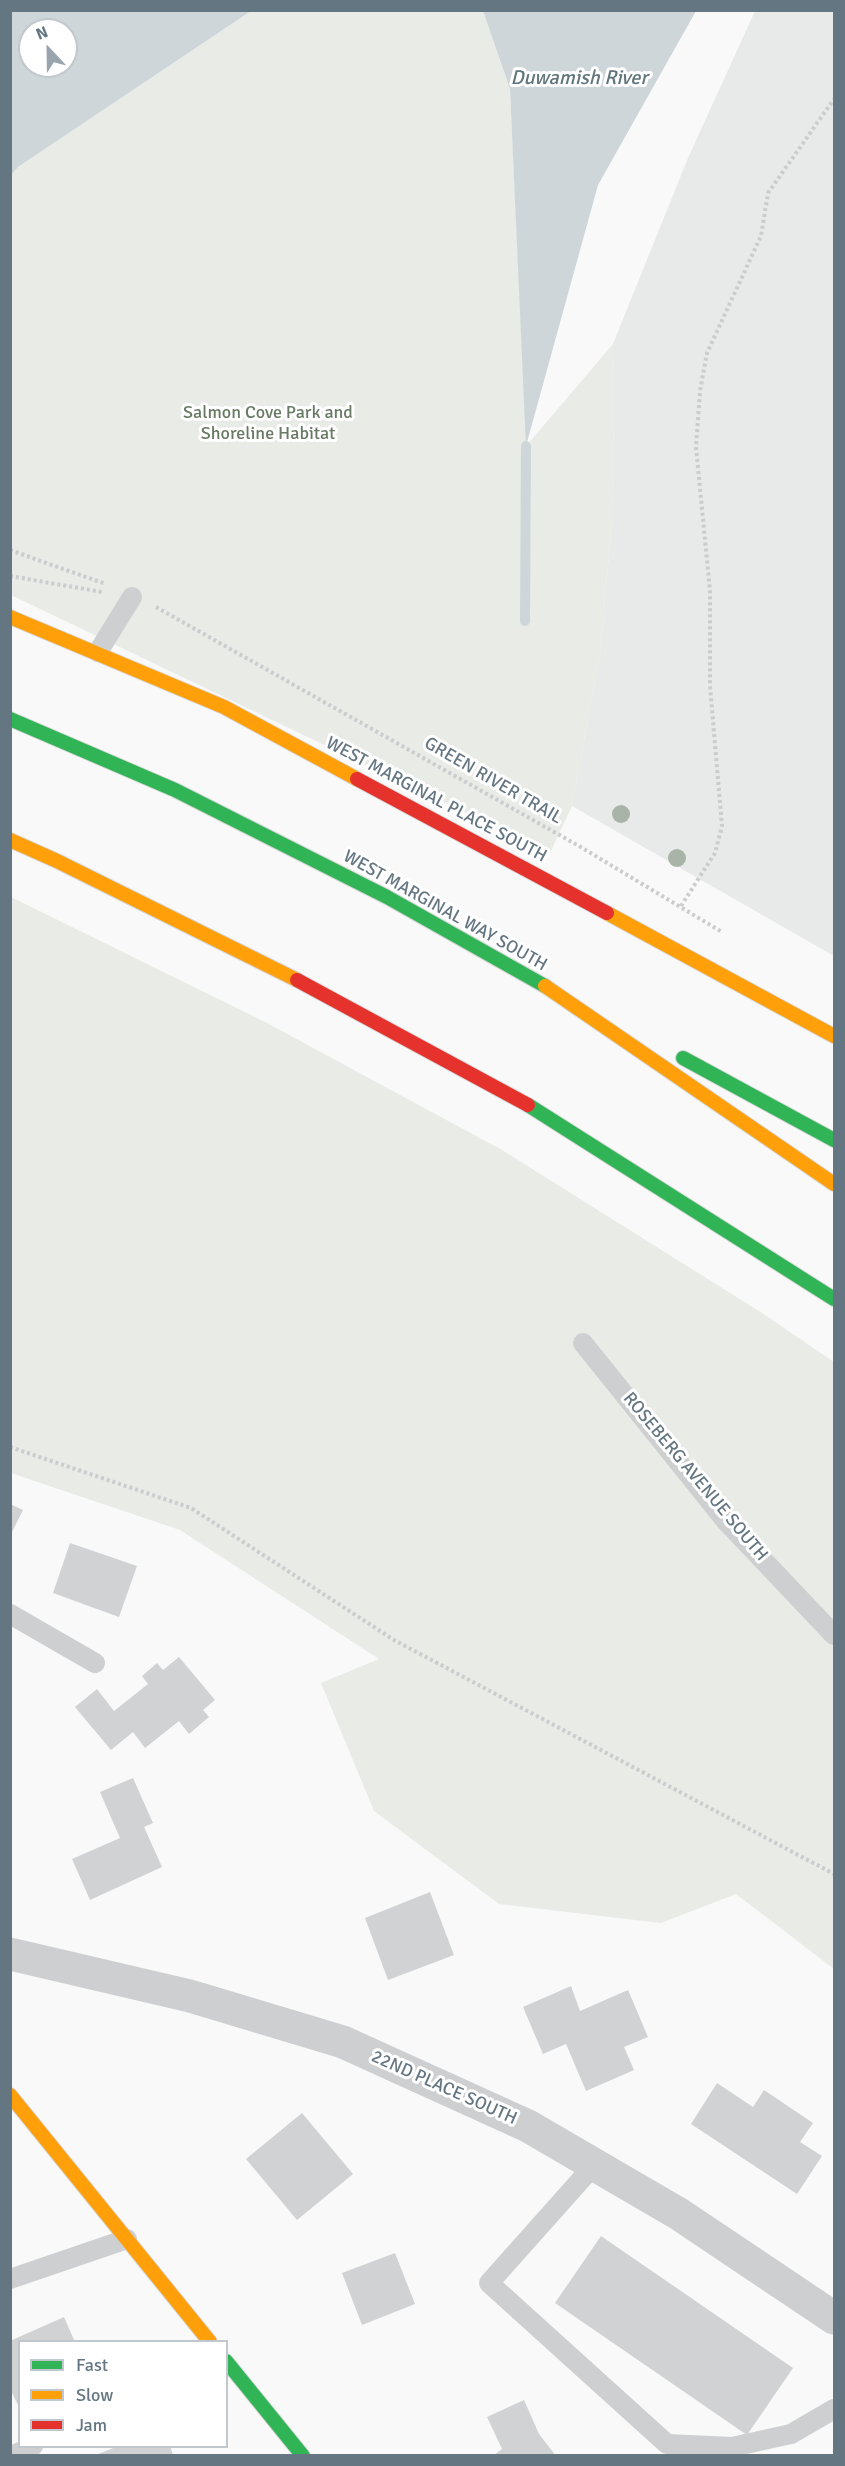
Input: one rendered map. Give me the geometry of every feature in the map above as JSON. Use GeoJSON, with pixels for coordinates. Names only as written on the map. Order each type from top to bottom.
{"type":"FeatureCollection","features":[{"type":"Feature","properties":{"kind":"main road","name":"WEST MARGINAL PLACE SOUTH"},"geometry":{"type":"LineString","coordinates":[[10,617],[98,652],[224,707],[834,1036]]}},
{"type":"Feature","properties":{"kind":"main road","name":"WEST MARGINAL WAY SOUTH"},"geometry":{"type":"LineString","coordinates":[[10,719],[175,790],[387,897],[552,990],[834,1184]]}},
{"type":"Feature","properties":{"kind":"main road"},"geometry":{"type":"LineString","coordinates":[[10,840],[291,977],[528,1105],[834,1299]]}},
{"type":"Feature","properties":{"kind":"main road"},"geometry":{"type":"LineString","coordinates":[[552,990],[647,1039]]}},
{"type":"Feature","properties":{"kind":"main road"},"geometry":{"type":"LineString","coordinates":[[668,1050],[834,1140]]}},
{"type":"Feature","properties":{"kind":"main road"},"geometry":{"type":"LineString","coordinates":[[10,2095],[208,2340]]}},
{"type":"Feature","properties":{"kind":"main road"},"geometry":{"type":"LineString","coordinates":[[228,2363],[303,2456]]}},
{"type":"Feature","properties":{"kind":"street","name":"22ND PLACE SOUTH"},"geometry":{"type":"LineString","coordinates":[[10,1954],[190,1996],[343,2042],[528,2126],[679,2214],[834,2318]]}},
{"type":"Feature","properties":{"kind":"lane"},"geometry":{"type":"LineString","coordinates":[[98,652],[132,597]]}},
{"type":"Feature","properties":{"kind":"lane","name":"ROSEBERG AVENUE SOUTH"},"geometry":{"type":"LineString","coordinates":[[583,1342],[725,1520],[834,1635]]}},
{"type":"Feature","properties":{"kind":"lane"},"geometry":{"type":"LineString","coordinates":[[10,1614],[95,1663]]}},
{"type":"Feature","properties":{"kind":"lane"},"geometry":{"type":"LineString","coordinates":[[595,2164],[489,2283],[667,2444],[732,2447],[791,2434],[834,2409]]}},
{"type":"Feature","properties":{"kind":"lane"},"geometry":{"type":"LineString","coordinates":[[12,2276],[127,2239]]}},
{"type":"Feature","properties":{"kind":"lane"},"geometry":{"type":"LineString","coordinates":[[11,2456],[29,2448]]}},
{"type":"Feature","properties":{"kind":"path"},"geometry":{"type":"LineString","coordinates":[[681,906],[715,853],[722,826],[710,687],[710,591],[696,447],[700,391],[707,353],[761,236],[768,193],[834,99]]}},
{"type":"Feature","properties":{"kind":"path"},"geometry":{"type":"LineString","coordinates":[[10,550],[106,585],[132,597]]}},
{"type":"Feature","properties":{"kind":"path"},"geometry":{"type":"LineString","coordinates":[[10,576],[132,597]]}},
{"type":"Feature","properties":{"kind":"path","name":"GREEN RIVER TRAIL"},"geometry":{"type":"LineString","coordinates":[[132,597],[160,608],[681,906],[728,936]]}},
{"type":"Feature","properties":{"kind":"path"},"geometry":{"type":"LineString","coordinates":[[10,1447],[190,1508],[394,1640],[834,1874]]}},
{"type":"Feature","properties":{"kind":"shaded area"},"geometry":{"type":"Polygon","coordinates":[[[755,11],[834,11],[834,956],[572,806],[600,655],[614,497],[613,344],[688,158],[755,11]]]}},
{"type":"Feature","properties":{"kind":"green space","name":"Salmon Cove Park and Shoreline Habitat"},"geometry":{"type":"Polygon","coordinates":[[[251,11],[483,11],[510,89],[527,445],[613,344],[614,497],[600,655],[572,806],[550,853],[11,595],[10,175],[18,167],[251,11]]]}},
{"type":"Feature","properties":{"kind":"green space"},"geometry":{"type":"Polygon","coordinates":[[[11,897],[267,1023],[502,1150],[762,1313],[834,1362],[834,1969],[736,1894],[661,1923],[499,1904],[374,1811],[321,1683],[379,1659],[180,1530],[11,1473],[11,897]]]}},
{"type":"Feature","properties":{"kind":"water"},"geometry":{"type":"Polygon","coordinates":[[[11,10],[251,10],[251,11],[18,167],[11,175],[11,10]]]}},
{"type":"Feature","properties":{"kind":"water","name":"Duwamish River"},"geometry":{"type":"Polygon","coordinates":[[[483,11],[696,11],[598,185],[526,446],[510,89],[483,11]]]}},
{"type":"Feature","properties":{"kind":"building"},"geometry":{"type":"Polygon","coordinates":[[[10,1504],[23,1510],[10,1536],[10,1504]]]}},
{"type":"Feature","properties":{"kind":"building"},"geometry":{"type":"Polygon","coordinates":[[[70,1543],[137,1566],[119,1617],[53,1593],[70,1543]]]}},
{"type":"Feature","properties":{"kind":"building"},"geometry":{"type":"Polygon","coordinates":[[[179,1657],[215,1700],[203,1710],[209,1717],[189,1734],[179,1721],[145,1748],[133,1732],[111,1750],[75,1707],[97,1689],[114,1711],[148,1684],[142,1676],[157,1663],[163,1670],[179,1657]]]}},
{"type":"Feature","properties":{"kind":"building"},"geometry":{"type":"Polygon","coordinates":[[[133,1778],[153,1823],[144,1827],[162,1867],[90,1900],[72,1859],[120,1838],[100,1792],[133,1778]]]}},
{"type":"Feature","properties":{"kind":"building"},"geometry":{"type":"Polygon","coordinates":[[[430,1892],[454,1955],[388,1980],[365,1918],[430,1892]]]}},
{"type":"Feature","properties":{"kind":"building"},"geometry":{"type":"Polygon","coordinates":[[[571,1986],[580,2011],[628,1990],[648,2037],[624,2047],[634,2070],[586,2091],[566,2044],[543,2054],[523,2007],[571,1986]]]}},
{"type":"Feature","properties":{"kind":"building"},"geometry":{"type":"Polygon","coordinates":[[[717,2083],[753,2107],[764,2090],[813,2123],[800,2142],[822,2156],[797,2194],[691,2124],[717,2083]]]}},
{"type":"Feature","properties":{"kind":"building"},"geometry":{"type":"Polygon","coordinates":[[[302,2113],[353,2174],[297,2220],[246,2159],[302,2113]]]}},
{"type":"Feature","properties":{"kind":"building"},"geometry":{"type":"Polygon","coordinates":[[[601,2236],[793,2368],[747,2435],[555,2303],[601,2236]]]}},
{"type":"Feature","properties":{"kind":"building"},"geometry":{"type":"Polygon","coordinates":[[[395,2253],[415,2304],[362,2325],[342,2273],[395,2253]]]}},
{"type":"Feature","properties":{"kind":"building"},"geometry":{"type":"Polygon","coordinates":[[[64,2317],[74,2340],[18,2340],[18,2405],[10,2389],[10,2341],[64,2317]]]}},
{"type":"Feature","properties":{"kind":"building"},"geometry":{"type":"Polygon","coordinates":[[[524,2400],[539,2434],[556,2456],[493,2456],[502,2449],[487,2417],[524,2400]]]}},
{"type":"Feature","properties":{"kind":"building"},"geometry":{"type":"Polygon","coordinates":[[[113,2448],[171,2448],[173,2455],[96,2455],[113,2448]]]}},
{"type":"Feature","properties":{"kind":"waterway"},"geometry":{"type":"LineString","coordinates":[[525,621],[526,446]]}},
{"type":"Feature","properties":{"kind":"traffic: fast"},"geometry":{"type":"LineString","coordinates":[[10,719],[175,790],[387,897],[545,986]]}},
{"type":"Feature","properties":{"kind":"traffic: fast"},"geometry":{"type":"LineString","coordinates":[[683,1058],[834,1140]]}},
{"type":"Feature","properties":{"kind":"traffic: fast"},"geometry":{"type":"LineString","coordinates":[[528,1105],[834,1299]]}},
{"type":"Feature","properties":{"kind":"traffic: fast"},"geometry":{"type":"LineString","coordinates":[[228,2363],[303,2456]]}},
{"type":"Feature","properties":{"kind":"traffic: slow"},"geometry":{"type":"LineString","coordinates":[[10,617],[224,707],[357,779]]}},
{"type":"Feature","properties":{"kind":"traffic: slow"},"geometry":{"type":"LineString","coordinates":[[10,840],[297,980]]}},
{"type":"Feature","properties":{"kind":"traffic: slow"},"geometry":{"type":"LineString","coordinates":[[607,913],[834,1036]]}},
{"type":"Feature","properties":{"kind":"traffic: slow"},"geometry":{"type":"LineString","coordinates":[[545,986],[834,1184]]}},
{"type":"Feature","properties":{"kind":"traffic: slow"},"geometry":{"type":"LineString","coordinates":[[10,2095],[208,2340]]}},
{"type":"Feature","properties":{"kind":"traffic: jam"},"geometry":{"type":"LineString","coordinates":[[357,779],[607,913]]}},
{"type":"Feature","properties":{"kind":"traffic: jam"},"geometry":{"type":"LineString","coordinates":[[297,980],[528,1105]]}}]}
